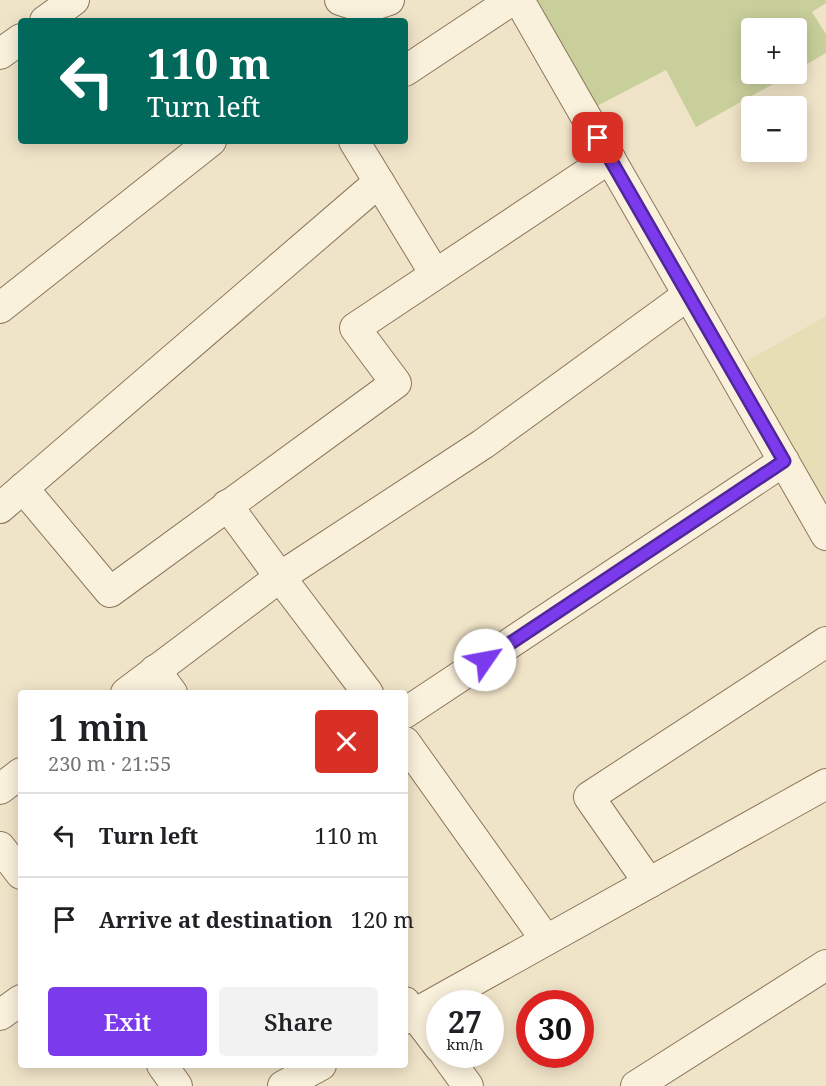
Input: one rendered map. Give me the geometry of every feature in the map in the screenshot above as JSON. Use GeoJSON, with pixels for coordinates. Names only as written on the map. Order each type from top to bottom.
{"type":"FeatureCollection","features":[{"type":"Feature","properties":{"kind":"street"},"geometry":{"type":"LineString","coordinates":[[49,18],[74,0]]}},
{"type":"Feature","properties":{"kind":"street"},"geometry":{"type":"LineString","coordinates":[[320,0],[335,18]]}},
{"type":"Feature","properties":{"kind":"street"},"geometry":{"type":"LineString","coordinates":[[340,0],[364,8],[389,0]]}},
{"type":"Feature","properties":{"kind":"street"},"geometry":{"type":"LineString","coordinates":[[408,69],[512,0]]}},
{"type":"Feature","properties":{"kind":"street"},"geometry":{"type":"LineString","coordinates":[[519,0],[826,535]]}},
{"type":"Feature","properties":{"kind":"street"},"geometry":{"type":"LineString","coordinates":[[0,54],[18,41]]}},
{"type":"Feature","properties":{"kind":"street"},"geometry":{"type":"LineString","coordinates":[[0,308],[207,144]]}},
{"type":"Feature","properties":{"kind":"street"},"geometry":{"type":"LineString","coordinates":[[356,144],[435,274]]}},
{"type":"Feature","properties":{"kind":"street"},"geometry":{"type":"LineString","coordinates":[[23,488],[110,592],[396,383],[355,328],[610,158]]}},
{"type":"Feature","properties":{"kind":"street"},"geometry":{"type":"LineString","coordinates":[[0,508],[379,182]]}},
{"type":"Feature","properties":{"kind":"street"},"geometry":{"type":"LineString","coordinates":[[136,690],[164,682],[280,577],[483,444],[688,295]]}},
{"type":"Feature","properties":{"kind":"street"},"geometry":{"type":"LineString","coordinates":[[408,711],[784,461]]}},
{"type":"Feature","properties":{"kind":"street"},"geometry":{"type":"LineString","coordinates":[[227,505],[366,690]]}},
{"type":"Feature","properties":{"kind":"street"},"geometry":{"type":"LineString","coordinates":[[648,883],[590,797],[826,642]]}},
{"type":"Feature","properties":{"kind":"street"},"geometry":{"type":"LineString","coordinates":[[408,746],[546,940]]}},
{"type":"Feature","properties":{"kind":"street"},"geometry":{"type":"LineString","coordinates":[[0,789],[18,775]]}},
{"type":"Feature","properties":{"kind":"street"},"geometry":{"type":"LineString","coordinates":[[426,1032],[408,1011],[546,940],[826,784]]}},
{"type":"Feature","properties":{"kind":"street"},"geometry":{"type":"LineString","coordinates":[[0,847],[18,870]]}},
{"type":"Feature","properties":{"kind":"street"},"geometry":{"type":"LineString","coordinates":[[636,1086],[826,965]]}},
{"type":"Feature","properties":{"kind":"street"},"geometry":{"type":"LineString","coordinates":[[0,1015],[18,1002]]}},
{"type":"Feature","properties":{"kind":"street"},"geometry":{"type":"LineString","coordinates":[[164,1068],[177,1086]]}},
{"type":"Feature","properties":{"kind":"street"},"geometry":{"type":"LineString","coordinates":[[284,1086],[316,1068]]}},
{"type":"Feature","properties":{"kind":"street"},"geometry":{"type":"LineString","coordinates":[[455,1068],[468,1086]]}},
{"type":"Feature","properties":{"kind":"shaded area"},"geometry":{"type":"Polygon","coordinates":[[[826,316],[826,523],[741,364],[826,316]]]}},
{"type":"Feature","properties":{"kind":"green space"},"geometry":{"type":"Polygon","coordinates":[[[535,0],[826,0],[826,3],[812,12],[826,34],[826,53],[807,64],[807,18],[741,18],[741,84],[773,84],[752,96],[741,96],[741,102],[696,127],[666,70],[595,107],[535,0]]]}},
{"type":"Feature","properties":{"kind":"route"},"geometry":{"type":"LineString","coordinates":[[485,660],[784,461],[598,138]]}}]}
